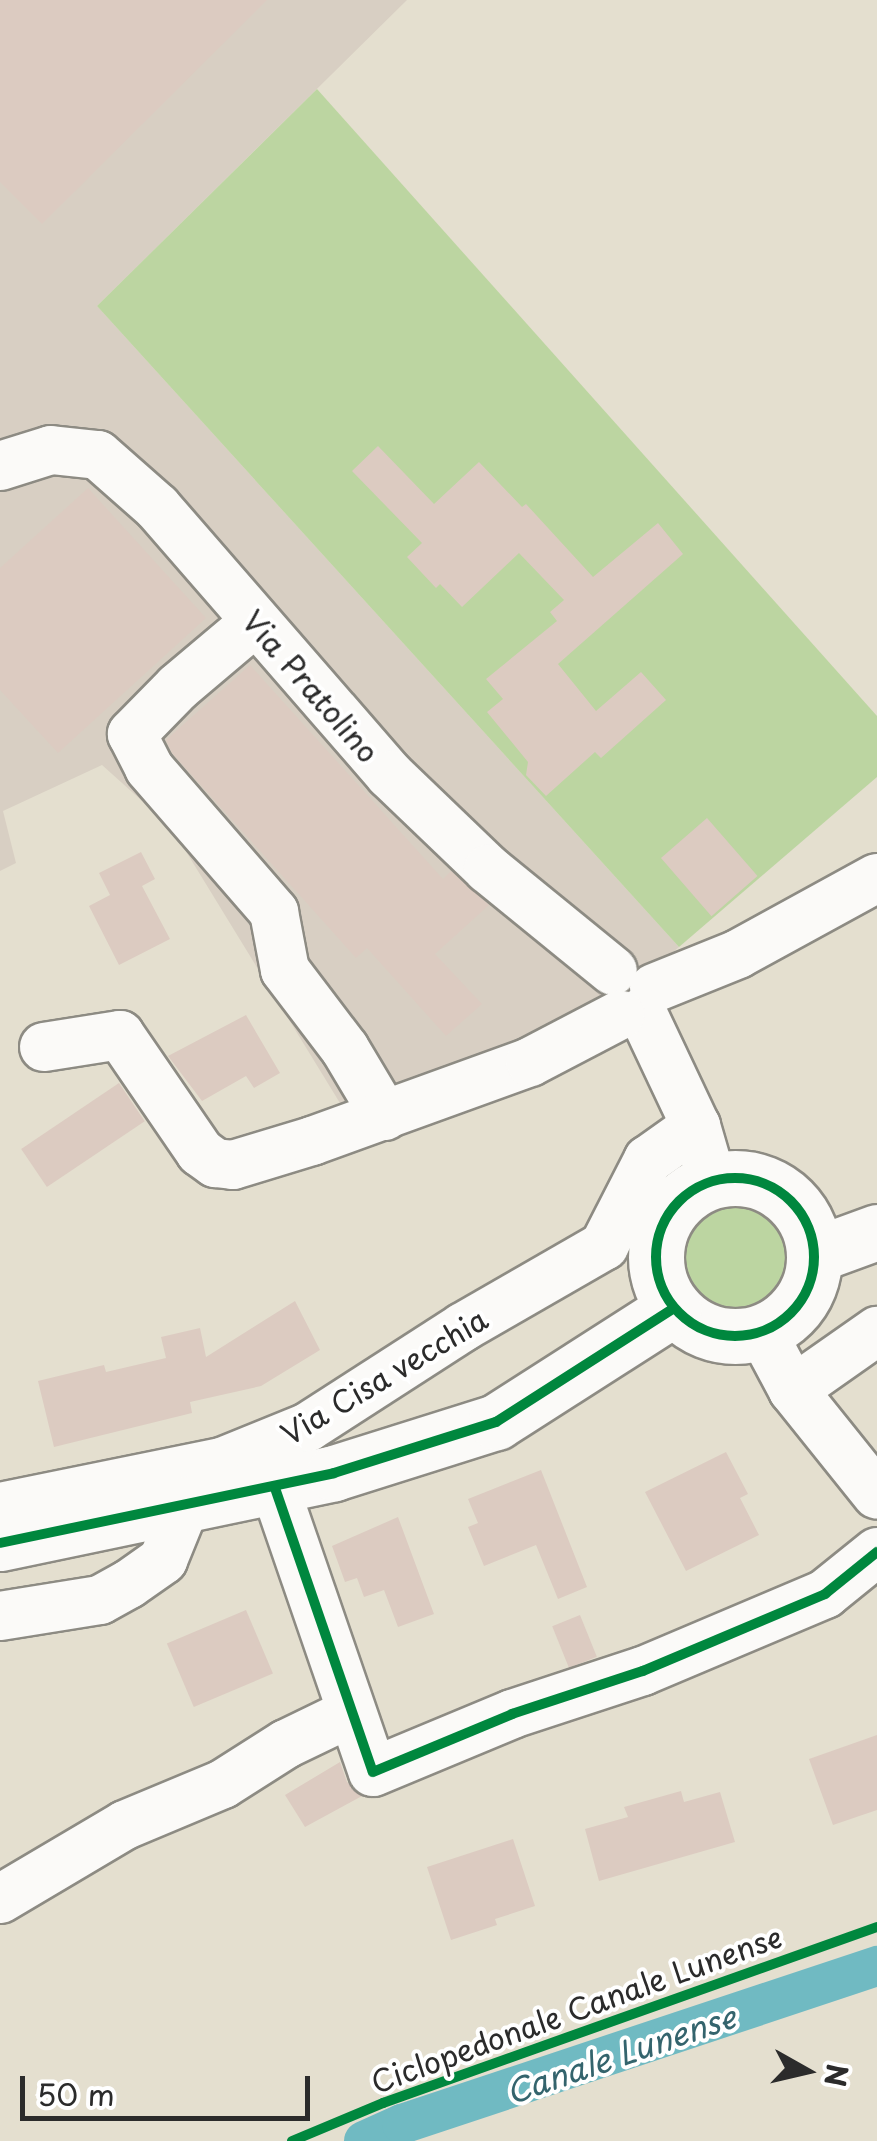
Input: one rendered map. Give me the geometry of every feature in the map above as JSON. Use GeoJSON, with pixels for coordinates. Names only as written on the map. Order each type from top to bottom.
{"type":"FeatureCollection","features":[{"type":"Feature","properties":{"kind":"main road"},"geometry":{"type":"LineString","coordinates":[[736,1177],[781,1192],[799,1210],[810,1231],[814,1255],[811,1280],[800,1302],[784,1320],[762,1332],[743,1336],[705,1331],[674,1308],[656,1268],[660,1235],[675,1206],[712,1181],[736,1177]]}},
{"type":"Feature","properties":{"kind":"main road"},"geometry":{"type":"LineString","coordinates":[[814,1255],[877,1232]]}},
{"type":"Feature","properties":{"kind":"main road"},"geometry":{"type":"LineString","coordinates":[[0,1543],[187,1500],[276,1488],[496,1422],[674,1308]]}},
{"type":"Feature","properties":{"kind":"street","name":"Via Pratolino"},"geometry":{"type":"LineString","coordinates":[[0,466],[51,450],[98,454],[157,507],[404,788],[488,869],[632,996]]}},
{"type":"Feature","properties":{"kind":"street"},"geometry":{"type":"LineString","coordinates":[[255,622],[178,686],[132,734],[149,768],[274,912],[286,970],[345,1049],[385,1116]]}},
{"type":"Feature","properties":{"kind":"street"},"geometry":{"type":"LineString","coordinates":[[44,1047],[120,1035],[200,1152],[215,1163],[233,1164],[385,1116],[530,1062],[632,996],[738,954],[877,878]]}},
{"type":"Feature","properties":{"kind":"street"},"geometry":{"type":"LineString","coordinates":[[632,996],[696,1126],[712,1181]]}},
{"type":"Feature","properties":{"kind":"street","name":"Via Cisa vecchia"},"geometry":{"type":"LineString","coordinates":[[0,1507],[222,1462],[308,1427],[463,1327],[604,1246],[648,1160],[696,1126]]}},
{"type":"Feature","properties":{"kind":"street"},"geometry":{"type":"LineString","coordinates":[[793,1390],[877,1331]]}},
{"type":"Feature","properties":{"kind":"street"},"geometry":{"type":"LineString","coordinates":[[762,1332],[793,1390],[877,1495]]}},
{"type":"Feature","properties":{"kind":"street"},"geometry":{"type":"LineString","coordinates":[[276,1488],[299,1546],[350,1713],[373,1772],[512,1714],[644,1670],[826,1594],[877,1552]]}},
{"type":"Feature","properties":{"kind":"street"},"geometry":{"type":"LineString","coordinates":[[0,1616],[100,1600],[129,1584],[163,1560],[187,1500]]}},
{"type":"Feature","properties":{"kind":"street"},"geometry":{"type":"LineString","coordinates":[[0,1900],[125,1826],[222,1784],[286,1744],[350,1713]]}},
{"type":"Feature","properties":{"kind":"shaded area"},"geometry":{"type":"Polygon","coordinates":[[[0,0],[407,0],[97,306],[679,947],[595,1020],[343,1108],[171,827],[102,765],[3,811],[16,863],[0,871],[0,0]]]}},
{"type":"Feature","properties":{"kind":"green space"},"geometry":{"type":"Polygon","coordinates":[[[317,89],[877,716],[877,777],[679,947],[97,306],[317,89]]]}},
{"type":"Feature","properties":{"kind":"green space"},"geometry":{"type":"Polygon","coordinates":[[[735,1181],[764,1187],[788,1204],[805,1228],[811,1257],[805,1286],[788,1310],[764,1327],[735,1333],[706,1327],[682,1310],[665,1286],[659,1257],[665,1228],[682,1204],[706,1187],[735,1181]]]}},
{"type":"Feature","properties":{"kind":"building"},"geometry":{"type":"Polygon","coordinates":[[[0,0],[267,0],[42,224],[0,182],[0,0]]]}},
{"type":"Feature","properties":{"kind":"building"},"geometry":{"type":"Polygon","coordinates":[[[378,446],[434,504],[479,462],[522,507],[526,504],[593,577],[658,523],[683,554],[558,664],[596,711],[641,672],[666,700],[601,758],[595,752],[546,796],[526,775],[528,762],[487,712],[503,699],[486,679],[557,621],[550,612],[564,600],[519,553],[462,607],[440,584],[436,588],[407,557],[422,543],[352,471],[378,446]]]}},
{"type":"Feature","properties":{"kind":"building"},"geometry":{"type":"Polygon","coordinates":[[[88,488],[206,618],[58,753],[0,690],[0,568],[88,488]]]}},
{"type":"Feature","properties":{"kind":"building"},"geometry":{"type":"Polygon","coordinates":[[[250,665],[443,879],[451,871],[489,905],[435,954],[482,1004],[446,1036],[367,948],[356,958],[172,753],[166,740],[250,665]]]}},
{"type":"Feature","properties":{"kind":"building"},"geometry":{"type":"Polygon","coordinates":[[[707,818],[758,876],[711,916],[661,858],[707,818]]]}},
{"type":"Feature","properties":{"kind":"building"},"geometry":{"type":"Polygon","coordinates":[[[141,852],[155,879],[142,886],[170,939],[119,965],[89,906],[110,895],[99,873],[141,852]]]}},
{"type":"Feature","properties":{"kind":"building"},"geometry":{"type":"Polygon","coordinates":[[[246,1015],[280,1073],[254,1088],[246,1076],[202,1101],[168,1056],[246,1015]]]}},
{"type":"Feature","properties":{"kind":"building"},"geometry":{"type":"Polygon","coordinates":[[[119,1083],[145,1121],[47,1187],[21,1149],[119,1083]]]}},
{"type":"Feature","properties":{"kind":"building"},"geometry":{"type":"Polygon","coordinates":[[[295,1301],[320,1350],[261,1386],[190,1402],[192,1413],[54,1447],[38,1381],[104,1365],[106,1372],[166,1358],[161,1337],[200,1328],[206,1357],[295,1301]]]}},
{"type":"Feature","properties":{"kind":"building"},"geometry":{"type":"Polygon","coordinates":[[[726,1452],[748,1494],[740,1498],[759,1535],[686,1571],[645,1492],[726,1452]]]}},
{"type":"Feature","properties":{"kind":"building"},"geometry":{"type":"Polygon","coordinates":[[[541,1470],[587,1587],[558,1599],[536,1545],[484,1566],[468,1527],[478,1523],[468,1499],[541,1470]]]}},
{"type":"Feature","properties":{"kind":"building"},"geometry":{"type":"Polygon","coordinates":[[[398,1517],[434,1614],[398,1627],[384,1590],[364,1597],[357,1578],[345,1582],[332,1546],[398,1517]]]}},
{"type":"Feature","properties":{"kind":"building"},"geometry":{"type":"Polygon","coordinates":[[[246,1610],[273,1674],[194,1707],[167,1644],[246,1610]]]}},
{"type":"Feature","properties":{"kind":"building"},"geometry":{"type":"Polygon","coordinates":[[[580,1615],[597,1657],[569,1668],[552,1626],[580,1615]]]}},
{"type":"Feature","properties":{"kind":"building"},"geometry":{"type":"Polygon","coordinates":[[[877,1735],[877,1810],[833,1825],[809,1759],[877,1735]]]}},
{"type":"Feature","properties":{"kind":"building"},"geometry":{"type":"Polygon","coordinates":[[[340,1762],[347,1782],[362,1796],[305,1827],[285,1795],[340,1762]]]}},
{"type":"Feature","properties":{"kind":"building"},"geometry":{"type":"Polygon","coordinates":[[[681,1791],[684,1802],[720,1792],[735,1842],[599,1881],[585,1829],[628,1817],[624,1807],[681,1791]]]}},
{"type":"Feature","properties":{"kind":"building"},"geometry":{"type":"Polygon","coordinates":[[[513,1839],[535,1906],[495,1919],[497,1925],[451,1940],[427,1867],[513,1839]]]}},
{"type":"Feature","properties":{"kind":"waterway","name":"Canale Lunense"},"geometry":{"type":"LineString","coordinates":[[364,2141],[402,2124],[877,1966]]}},
{"type":"Feature","properties":{"kind":"cycle path"},"geometry":{"type":"LineString","coordinates":[[735,1178],[765,1184],[791,1201],[808,1227],[814,1257],[808,1287],[791,1313],[765,1330],[735,1336],[705,1330],[679,1313],[662,1287],[656,1257],[662,1227],[679,1201],[705,1184],[735,1178]]}},
{"type":"Feature","properties":{"kind":"cycle path"},"geometry":{"type":"LineString","coordinates":[[0,1543],[334,1473],[496,1422],[674,1308]]}},
{"type":"Feature","properties":{"kind":"cycle path"},"geometry":{"type":"LineString","coordinates":[[275,1488],[373,1772],[512,1714],[643,1671],[825,1594],[877,1552]]}},
{"type":"Feature","properties":{"kind":"cycle path","name":"Ciclopedonale Canale Lunense"},"geometry":{"type":"LineString","coordinates":[[292,2141],[383,2103],[877,1927]]}}]}
